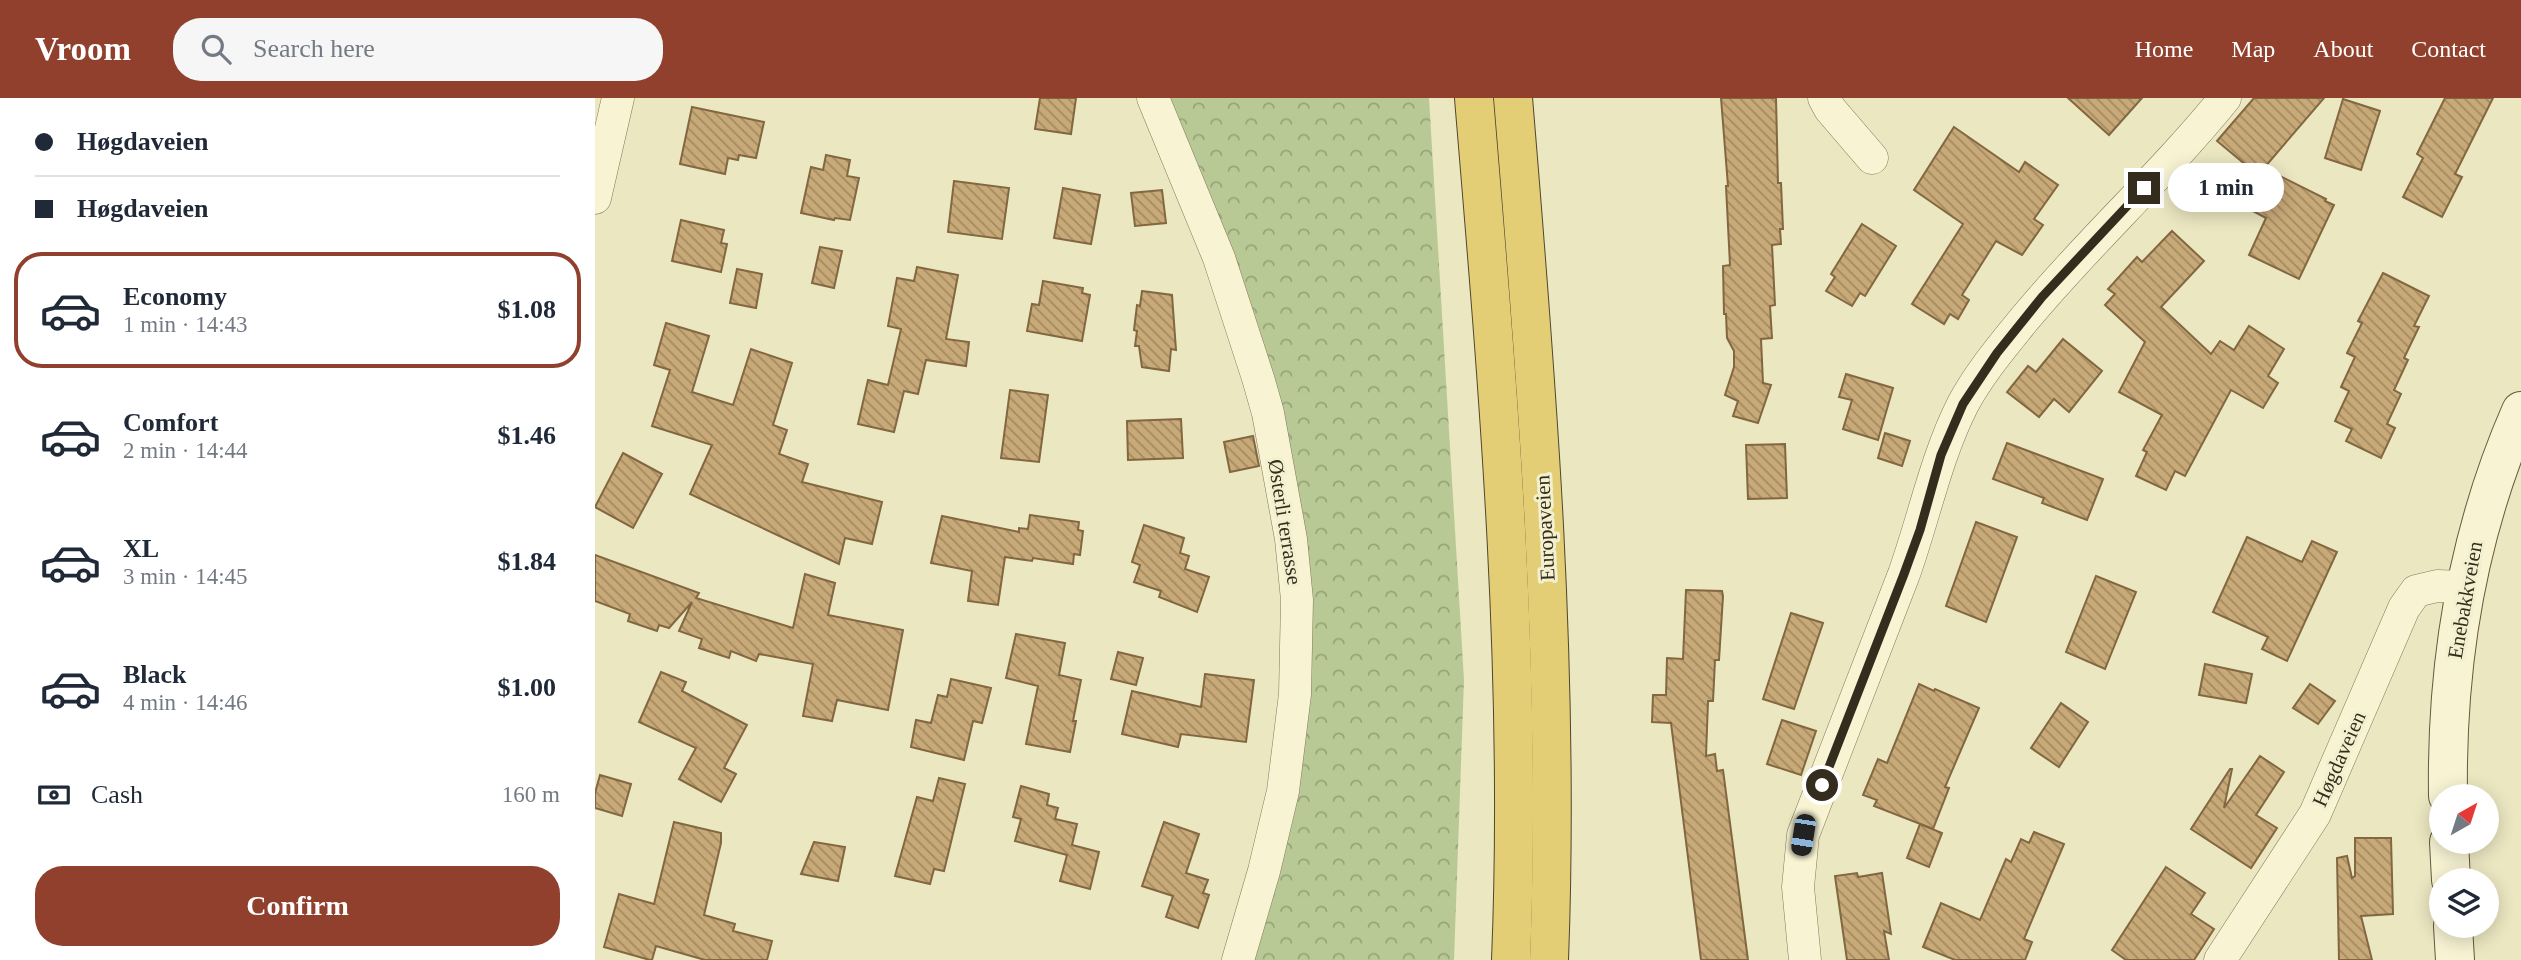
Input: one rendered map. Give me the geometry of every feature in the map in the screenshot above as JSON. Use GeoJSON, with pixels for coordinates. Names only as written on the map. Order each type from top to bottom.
{"type":"FeatureCollection","features":[{"type":"Feature","properties":{"kind":"highway","name":"Europaveien"},"geometry":{"type":"LineString","coordinates":[[1474,98],[1508,545],[1513,713],[1514,885],[1511,960]]}},
{"type":"Feature","properties":{"kind":"highway","name":"Europaveien"},"geometry":{"type":"LineString","coordinates":[[1513,98],[1541,454],[1549,609],[1553,803],[1549,960]]}},
{"type":"Feature","properties":{"kind":"main road","name":"Enebakkveien"},"geometry":{"type":"LineString","coordinates":[[2448,784],[2449,705],[2464,587],[2489,492],[2521,411]]}},
{"type":"Feature","properties":{"kind":"main road"},"geometry":{"type":"LineString","coordinates":[[2454,938],[2455,960]]}},
{"type":"Feature","properties":{"kind":"street"},"geometry":{"type":"LineString","coordinates":[[595,198],[618,98]]}},
{"type":"Feature","properties":{"kind":"street","name":"Østerli terrasse"},"geometry":{"type":"LineString","coordinates":[[1153,98],[1227,280],[1261,390],[1291,538],[1297,600],[1295,694],[1283,791],[1265,871],[1238,960]]}},
{"type":"Feature","properties":{"kind":"street"},"geometry":{"type":"LineString","coordinates":[[1824,98],[1830,109],[1872,158]]}},
{"type":"Feature","properties":{"kind":"street"},"geometry":{"type":"LineString","coordinates":[[1805,960],[1798,887],[1803,835],[1901,584],[1920,530],[1941,455],[1963,404],[1997,353],[2042,297],[2225,98]]}},
{"type":"Feature","properties":{"kind":"street","name":"Høgdaveien"},"geometry":{"type":"LineString","coordinates":[[2220,960],[2315,814],[2404,608],[2416,591],[2437,586],[2464,587]]}},
{"type":"Feature","properties":{"kind":"green space"},"geometry":{"type":"Polygon","coordinates":[[[1147,98],[1429,98],[1464,680],[1454,960],[1241,960],[1298,688],[1267,422],[1147,98]]]}},
{"type":"Feature","properties":{"kind":"building"},"geometry":{"type":"Polygon","coordinates":[[[1040,98],[1076,98],[1071,134],[1035,129],[1040,98]]]}},
{"type":"Feature","properties":{"kind":"building"},"geometry":{"type":"Polygon","coordinates":[[[1721,98],[1776,98],[1778,183],[1781,183],[1783,229],[1780,229],[1781,244],[1772,245],[1775,305],[1770,306],[1772,338],[1761,339],[1763,383],[1771,385],[1758,423],[1733,416],[1738,401],[1725,395],[1734,367],[1734,351],[1727,338],[1724,314],[1723,266],[1730,265],[1728,186],[1721,98]]]}},
{"type":"Feature","properties":{"kind":"building"},"geometry":{"type":"Polygon","coordinates":[[[2068,98],[2142,98],[2109,135],[2068,98]]]}},
{"type":"Feature","properties":{"kind":"building"},"geometry":{"type":"Polygon","coordinates":[[[2254,98],[2324,98],[2258,175],[2217,141],[2254,98]]]}},
{"type":"Feature","properties":{"kind":"building"},"geometry":{"type":"Polygon","coordinates":[[[2445,98],[2493,98],[2455,174],[2462,177],[2442,217],[2403,197],[2423,158],[2417,154],[2445,98]]]}},
{"type":"Feature","properties":{"kind":"building"},"geometry":{"type":"Polygon","coordinates":[[[2343,99],[2380,111],[2361,170],[2325,158],[2343,99]]]}},
{"type":"Feature","properties":{"kind":"building"},"geometry":{"type":"Polygon","coordinates":[[[692,107],[764,122],[756,158],[739,155],[738,160],[728,158],[725,174],[680,164],[692,107]]]}},
{"type":"Feature","properties":{"kind":"building"},"geometry":{"type":"Polygon","coordinates":[[[1954,127],[2019,172],[2025,162],[2058,185],[2034,219],[2043,225],[2022,255],[1996,241],[1962,295],[1969,300],[1958,319],[1950,314],[1944,324],[1912,304],[1963,224],[1914,190],[1954,127]]]}},
{"type":"Feature","properties":{"kind":"building"},"geometry":{"type":"Polygon","coordinates":[[[826,155],[850,160],[847,176],[859,178],[850,220],[834,220],[801,213],[811,167],[823,170],[826,155]]]}},
{"type":"Feature","properties":{"kind":"building"},"geometry":{"type":"Polygon","coordinates":[[[2270,171],[2334,205],[2299,279],[2249,255],[2266,218],[2251,210],[2270,171]]]}},
{"type":"Feature","properties":{"kind":"building"},"geometry":{"type":"Polygon","coordinates":[[[954,181],[1009,188],[1002,239],[948,232],[954,181]]]}},
{"type":"Feature","properties":{"kind":"building"},"geometry":{"type":"Polygon","coordinates":[[[1063,188],[1100,195],[1091,244],[1054,238],[1063,188]]]}},
{"type":"Feature","properties":{"kind":"building"},"geometry":{"type":"Polygon","coordinates":[[[1162,190],[1166,223],[1135,226],[1131,193],[1162,190]]]}},
{"type":"Feature","properties":{"kind":"building"},"geometry":{"type":"Polygon","coordinates":[[[681,220],[724,230],[721,243],[727,244],[721,272],[672,261],[681,220]]]}},
{"type":"Feature","properties":{"kind":"building"},"geometry":{"type":"Polygon","coordinates":[[[1862,224],[1896,246],[1865,296],[1860,293],[1852,306],[1826,291],[1835,277],[1831,274],[1862,224]]]}},
{"type":"Feature","properties":{"kind":"building"},"geometry":{"type":"Polygon","coordinates":[[[2172,231],[2204,261],[2161,307],[2211,354],[2220,341],[2234,350],[2249,326],[2284,349],[2268,376],[2278,383],[2263,408],[2231,390],[2185,476],[2175,471],[2166,490],[2136,476],[2147,452],[2143,450],[2162,415],[2119,392],[2145,342],[2105,305],[2115,294],[2108,289],[2137,257],[2142,262],[2172,231]]]}},
{"type":"Feature","properties":{"kind":"building"},"geometry":{"type":"Polygon","coordinates":[[[820,247],[842,251],[834,288],[812,283],[820,247]]]}},
{"type":"Feature","properties":{"kind":"building"},"geometry":{"type":"Polygon","coordinates":[[[917,267],[958,275],[946,339],[969,342],[966,366],[926,360],[918,394],[904,391],[894,432],[858,424],[868,380],[888,385],[901,329],[888,326],[897,278],[914,281],[917,267]]]}},
{"type":"Feature","properties":{"kind":"building"},"geometry":{"type":"Polygon","coordinates":[[[737,269],[762,274],[756,308],[730,303],[737,269]]]}},
{"type":"Feature","properties":{"kind":"building"},"geometry":{"type":"Polygon","coordinates":[[[2383,273],[2429,296],[2414,326],[2419,327],[2404,358],[2408,360],[2394,390],[2401,394],[2387,424],[2395,428],[2381,458],[2346,441],[2352,429],[2335,421],[2349,391],[2341,387],[2355,357],[2347,353],[2362,323],[2358,321],[2383,273]]]}},
{"type":"Feature","properties":{"kind":"building"},"geometry":{"type":"Polygon","coordinates":[[[1043,281],[1083,288],[1082,293],[1090,295],[1082,341],[1027,331],[1032,304],[1039,305],[1043,281]]]}},
{"type":"Feature","properties":{"kind":"building"},"geometry":{"type":"Polygon","coordinates":[[[1142,291],[1172,295],[1176,350],[1171,349],[1169,371],[1142,367],[1139,346],[1135,346],[1137,331],[1134,330],[1142,291]]]}},
{"type":"Feature","properties":{"kind":"building"},"geometry":{"type":"Polygon","coordinates":[[[666,323],[709,336],[692,392],[733,405],[751,349],[792,363],[773,425],[787,430],[779,454],[808,464],[802,482],[882,502],[872,544],[845,538],[839,564],[690,494],[712,445],[652,426],[670,370],[654,365],[666,323]]]}},
{"type":"Feature","properties":{"kind":"building"},"geometry":{"type":"Polygon","coordinates":[[[2063,339],[2102,371],[2069,412],[2054,399],[2039,417],[2007,392],[2028,366],[2036,372],[2063,339]]]}},
{"type":"Feature","properties":{"kind":"building"},"geometry":{"type":"Polygon","coordinates":[[[1846,374],[1893,388],[1878,440],[1843,429],[1852,400],[1839,397],[1846,374]]]}},
{"type":"Feature","properties":{"kind":"building"},"geometry":{"type":"Polygon","coordinates":[[[1010,390],[1048,395],[1039,462],[1001,458],[1010,390]]]}},
{"type":"Feature","properties":{"kind":"building"},"geometry":{"type":"Polygon","coordinates":[[[1181,419],[1183,458],[1128,460],[1127,421],[1181,419]]]}},
{"type":"Feature","properties":{"kind":"building"},"geometry":{"type":"Polygon","coordinates":[[[1885,433],[1910,441],[1902,466],[1878,458],[1885,433]]]}},
{"type":"Feature","properties":{"kind":"building"},"geometry":{"type":"Polygon","coordinates":[[[1253,436],[1259,466],[1230,472],[1224,442],[1253,436]]]}},
{"type":"Feature","properties":{"kind":"building"},"geometry":{"type":"Polygon","coordinates":[[[2007,443],[2103,479],[2087,520],[2042,503],[2044,498],[1993,479],[2007,443]]]}},
{"type":"Feature","properties":{"kind":"building"},"geometry":{"type":"Polygon","coordinates":[[[1785,444],[1787,498],[1748,499],[1746,445],[1785,444]]]}},
{"type":"Feature","properties":{"kind":"building"},"geometry":{"type":"Polygon","coordinates":[[[623,453],[662,474],[633,528],[595,507],[623,453]]]}},
{"type":"Feature","properties":{"kind":"building"},"geometry":{"type":"Polygon","coordinates":[[[1030,515],[1079,522],[1078,530],[1083,531],[1080,555],[1074,554],[1073,564],[1005,557],[998,605],[968,601],[972,571],[931,563],[942,516],[1019,532],[1019,528],[1028,529],[1030,515]]]}},
{"type":"Feature","properties":{"kind":"building"},"geometry":{"type":"Polygon","coordinates":[[[1976,522],[2017,537],[1986,622],[1946,606],[1976,522]]]}},
{"type":"Feature","properties":{"kind":"building"},"geometry":{"type":"Polygon","coordinates":[[[1144,525],[1184,538],[1180,553],[1189,556],[1185,569],[1209,577],[1197,612],[1159,597],[1161,591],[1134,582],[1140,565],[1132,562],[1144,525]]]}},
{"type":"Feature","properties":{"kind":"building"},"geometry":{"type":"Polygon","coordinates":[[[2247,537],[2302,562],[2312,541],[2337,552],[2287,661],[2262,649],[2268,637],[2213,612],[2247,537]]]}},
{"type":"Feature","properties":{"kind":"building"},"geometry":{"type":"Polygon","coordinates":[[[595,555],[699,593],[696,598],[793,628],[805,574],[835,583],[828,615],[903,630],[888,710],[837,700],[832,721],[803,716],[813,664],[759,654],[756,661],[731,651],[729,658],[699,648],[702,639],[679,631],[692,602],[669,628],[659,625],[657,631],[628,621],[630,614],[595,601],[595,555]]]}},
{"type":"Feature","properties":{"kind":"building"},"geometry":{"type":"Polygon","coordinates":[[[2096,576],[2136,592],[2105,669],[2066,652],[2096,576]]]}},
{"type":"Feature","properties":{"kind":"building"},"geometry":{"type":"Polygon","coordinates":[[[1686,590],[1722,591],[1723,596],[1719,660],[1715,660],[1713,701],[1708,701],[1706,756],[1715,754],[1717,771],[1723,770],[1748,960],[1701,960],[1671,723],[1652,722],[1653,695],[1666,695],[1667,658],[1683,659],[1686,590]]]}},
{"type":"Feature","properties":{"kind":"building"},"geometry":{"type":"Polygon","coordinates":[[[1791,613],[1823,623],[1794,709],[1763,699],[1791,613]]]}},
{"type":"Feature","properties":{"kind":"building"},"geometry":{"type":"Polygon","coordinates":[[[1016,634],[1065,643],[1059,675],[1081,680],[1070,752],[1026,744],[1038,686],[1006,678],[1016,634]]]}},
{"type":"Feature","properties":{"kind":"building"},"geometry":{"type":"Polygon","coordinates":[[[1118,652],[1143,658],[1136,685],[1111,679],[1118,652]]]}},
{"type":"Feature","properties":{"kind":"building"},"geometry":{"type":"Polygon","coordinates":[[[2205,664],[2252,674],[2246,703],[2199,695],[2205,664]]]}},
{"type":"Feature","properties":{"kind":"building"},"geometry":{"type":"Polygon","coordinates":[[[661,672],[686,682],[682,691],[747,725],[724,768],[736,774],[721,802],[679,779],[696,748],[639,722],[661,672]]]}},
{"type":"Feature","properties":{"kind":"building"},"geometry":{"type":"Polygon","coordinates":[[[1205,674],[1254,680],[1246,742],[1181,734],[1178,747],[1122,734],[1132,691],[1201,707],[1205,674]]]}},
{"type":"Feature","properties":{"kind":"building"},"geometry":{"type":"Polygon","coordinates":[[[951,679],[991,688],[982,723],[973,721],[964,760],[911,747],[916,720],[931,723],[938,695],[947,697],[951,679]]]}},
{"type":"Feature","properties":{"kind":"building"},"geometry":{"type":"Polygon","coordinates":[[[1919,684],[1979,708],[1945,787],[1949,788],[1933,829],[1874,806],[1877,800],[1863,795],[1878,759],[1887,763],[1919,684]]]}},
{"type":"Feature","properties":{"kind":"building"},"geometry":{"type":"Polygon","coordinates":[[[2310,684],[2335,701],[2318,724],[2293,708],[2310,684]]]}},
{"type":"Feature","properties":{"kind":"building"},"geometry":{"type":"Polygon","coordinates":[[[2061,703],[2088,722],[2059,767],[2031,748],[2061,703]]]}},
{"type":"Feature","properties":{"kind":"building"},"geometry":{"type":"Polygon","coordinates":[[[1782,720],[1816,731],[1801,775],[1767,764],[1782,720]]]}},
{"type":"Feature","properties":{"kind":"building"},"geometry":{"type":"Polygon","coordinates":[[[2260,756],[2284,772],[2256,815],[2277,828],[2251,868],[2191,829],[2230,769],[2224,808],[2260,756]]]}},
{"type":"Feature","properties":{"kind":"building"},"geometry":{"type":"Polygon","coordinates":[[[600,775],[631,784],[622,816],[595,808],[595,793],[600,775]]]}},
{"type":"Feature","properties":{"kind":"building"},"geometry":{"type":"Polygon","coordinates":[[[939,778],[965,784],[944,871],[934,869],[930,884],[895,876],[917,797],[933,801],[939,778]]]}},
{"type":"Feature","properties":{"kind":"building"},"geometry":{"type":"Polygon","coordinates":[[[1021,786],[1049,794],[1047,805],[1058,808],[1055,819],[1077,824],[1072,845],[1099,852],[1090,889],[1060,881],[1067,855],[1015,841],[1021,819],[1013,817],[1021,786]]]}},
{"type":"Feature","properties":{"kind":"building"},"geometry":{"type":"Polygon","coordinates":[[[674,822],[721,833],[704,915],[735,924],[733,931],[772,941],[767,960],[705,960],[656,946],[650,960],[604,947],[619,894],[654,904],[674,822]]]}},
{"type":"Feature","properties":{"kind":"building"},"geometry":{"type":"Polygon","coordinates":[[[1164,822],[1199,834],[1186,873],[1208,880],[1203,893],[1209,895],[1198,928],[1166,917],[1173,896],[1142,886],[1164,822]]]}},
{"type":"Feature","properties":{"kind":"building"},"geometry":{"type":"Polygon","coordinates":[[[1920,824],[1942,833],[1929,867],[1907,858],[1920,824]]]}},
{"type":"Feature","properties":{"kind":"building"},"geometry":{"type":"Polygon","coordinates":[[[2034,832],[2064,844],[2024,939],[2032,942],[2025,960],[1955,960],[1923,947],[1941,903],[1980,920],[2006,859],[2011,862],[2021,839],[2029,843],[2034,832]]]}},
{"type":"Feature","properties":{"kind":"building"},"geometry":{"type":"Polygon","coordinates":[[[2355,838],[2391,838],[2393,914],[2361,916],[2372,960],[2339,960],[2337,858],[2347,856],[2352,878],[2355,876],[2355,838]]]}},
{"type":"Feature","properties":{"kind":"building"},"geometry":{"type":"Polygon","coordinates":[[[814,842],[845,847],[838,881],[801,874],[814,842]]]}},
{"type":"Feature","properties":{"kind":"building"},"geometry":{"type":"Polygon","coordinates":[[[2166,867],[2205,893],[2191,914],[2214,929],[2194,960],[2126,960],[2112,950],[2166,867]]]}},
{"type":"Feature","properties":{"kind":"building"},"geometry":{"type":"Polygon","coordinates":[[[1857,873],[1858,877],[1882,873],[1891,934],[1884,931],[1889,960],[1847,960],[1835,876],[1857,873]]]}},
{"type":"Feature","properties":{"kind":"route"},"geometry":{"type":"LineString","coordinates":[[1822,785],[1904,574],[1920,530],[1941,455],[1963,404],[1997,353],[2042,297],[2144,188]]}}]}
